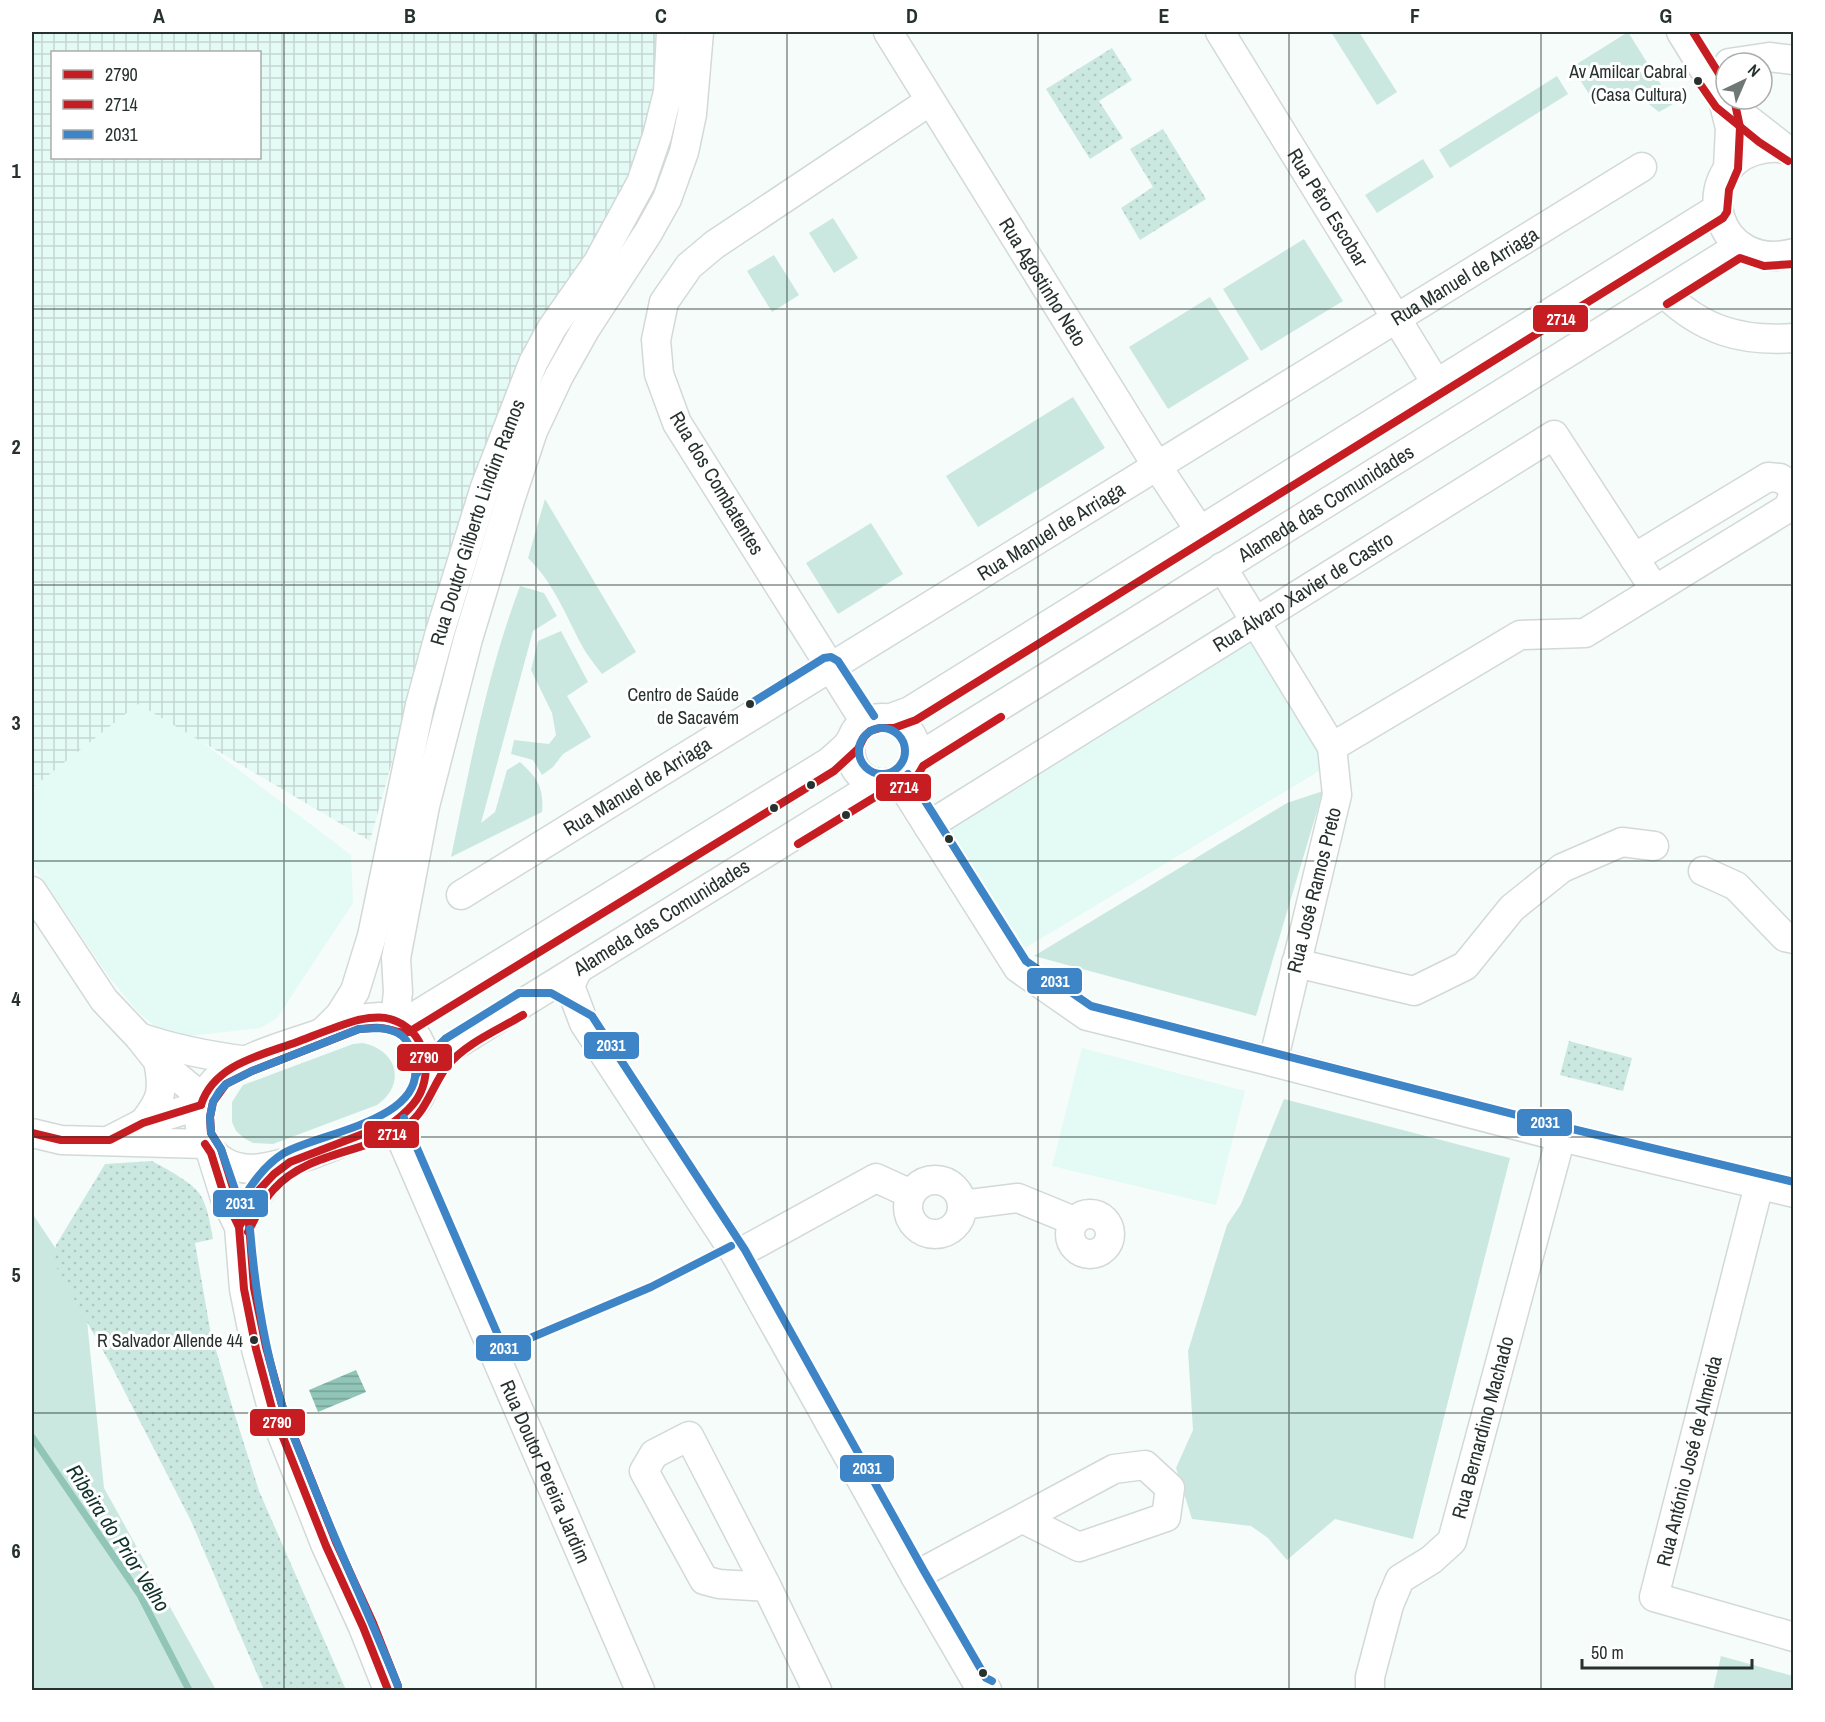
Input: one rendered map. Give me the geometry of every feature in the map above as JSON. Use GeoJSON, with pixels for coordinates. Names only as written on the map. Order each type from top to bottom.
{"type":"FeatureCollection","features":[{"type":"Feature","properties":{"kind":"street","name":"Rua Doutor Gilberto Lindim Ramos"},"geometry":{"type":"LineString","coordinates":[[324,1031],[340,1015],[352,997],[372,936],[420,705],[446,611],[485,487],[533,363],[552,328],[598,262],[641,183],[657,136],[668,92],[671,32]]}},
{"type":"Feature","properties":{"kind":"street","name":"Rua Doutor Gilberto Lindim Ramos"},"geometry":{"type":"LineString","coordinates":[[399,1021],[396,958],[425,806],[468,639],[533,431],[559,376],[586,328],[648,233],[667,199],[676,176],[692,114],[699,32]]}},
{"type":"Feature","properties":{"kind":"street","name":"Rua Agostinho Neto"},"geometry":{"type":"LineString","coordinates":[[888,32],[1157,466],[1200,531]]}},
{"type":"Feature","properties":{"kind":"street","name":"Rua Pêro Escobar"},"geometry":{"type":"LineString","coordinates":[[1220,32],[1436,383]]}},
{"type":"Feature","properties":{"kind":"street"},"geometry":{"type":"LineString","coordinates":[[1681,32],[1714,62]]}},
{"type":"Feature","properties":{"kind":"street"},"geometry":{"type":"LineString","coordinates":[[1774,58],[1794,60]]}},
{"type":"Feature","properties":{"kind":"street","name":"Rua dos Combatentes"},"geometry":{"type":"LineString","coordinates":[[869,728],[677,423],[659,374],[656,340],[664,302],[689,266],[714,245],[930,101]]}},
{"type":"Feature","properties":{"kind":"street"},"geometry":{"type":"LineString","coordinates":[[1726,111],[1730,128],[1728,168],[1719,187],[1718,209],[1724,229],[1738,246],[1758,255],[1789,259]]}},
{"type":"Feature","properties":{"kind":"street"},"geometry":{"type":"LineString","coordinates":[[1738,111],[1790,150]]}},
{"type":"Feature","properties":{"kind":"street"},"geometry":{"type":"LineString","coordinates":[[1728,168],[1745,154],[1765,147],[1790,150]]}},
{"type":"Feature","properties":{"kind":"street","name":"Rua Manuel de Arriaga"},"geometry":{"type":"LineString","coordinates":[[460,895],[1642,167]]}},
{"type":"Feature","properties":{"kind":"street"},"geometry":{"type":"LineString","coordinates":[[399,1021],[454,994],[829,762],[869,728],[910,711],[1718,209]]}},
{"type":"Feature","properties":{"kind":"street","name":"Alameda das Comunidades"},"geometry":{"type":"LineString","coordinates":[[394,1122],[413,1105],[425,1081],[440,1059],[452,1047],[897,774],[1222,567],[1738,246]]}},
{"type":"Feature","properties":{"kind":"street"},"geometry":{"type":"LineString","coordinates":[[1664,293],[1696,320],[1730,334],[1767,340],[1794,338]]}},
{"type":"Feature","properties":{"kind":"street","name":"Rua Álvaro Xavier de Castro"},"geometry":{"type":"LineString","coordinates":[[928,826],[1554,435],[1634,558]]}},
{"type":"Feature","properties":{"kind":"street"},"geometry":{"type":"LineString","coordinates":[[1332,747],[1520,635],[1586,633],[1788,508],[1793,496],[1791,485],[1780,478],[1767,477],[1634,558],[1654,590]]}},
{"type":"Feature","properties":{"kind":"street","name":"Rua José Ramos Preto"},"geometry":{"type":"LineString","coordinates":[[1222,567],[1332,747],[1337,795],[1274,1062]]}},
{"type":"Feature","properties":{"kind":"street"},"geometry":{"type":"LineString","coordinates":[[903,724],[911,734],[916,746],[897,774],[862,777],[854,768],[849,755],[869,728],[903,724]]}},
{"type":"Feature","properties":{"kind":"street"},"geometry":{"type":"LineString","coordinates":[[897,774],[1018,968],[1087,1016],[1562,1137],[1794,1193]]}},
{"type":"Feature","properties":{"kind":"street"},"geometry":{"type":"LineString","coordinates":[[1296,963],[1414,991],[1465,966],[1512,908],[1562,868],[1622,842],[1654,846]]}},
{"type":"Feature","properties":{"kind":"street"},"geometry":{"type":"LineString","coordinates":[[1702,871],[1736,886],[1785,937],[1794,939]]}},
{"type":"Feature","properties":{"kind":"street"},"geometry":{"type":"LineString","coordinates":[[32,891],[104,1000],[140,1037],[158,1061],[202,1101]]}},
{"type":"Feature","properties":{"kind":"street"},"geometry":{"type":"LineString","coordinates":[[396,958],[417,984],[436,992],[454,994]]}},
{"type":"Feature","properties":{"kind":"street"},"geometry":{"type":"LineString","coordinates":[[578,969],[570,986],[584,1023],[736,1254],[915,1576],[979,1686],[987,1690]]}},
{"type":"Feature","properties":{"kind":"street"},"geometry":{"type":"LineString","coordinates":[[523,1003],[548,1004],[584,1023]]}},
{"type":"Feature","properties":{"kind":"street"},"geometry":{"type":"LineString","coordinates":[[388,1690],[363,1627],[326,1546],[273,1412],[256,1349],[244,1289],[239,1227],[225,1198],[199,1128],[199,1116],[202,1101],[210,1086],[219,1076],[248,1061],[357,1019],[378,1017],[399,1021],[418,1039],[423,1049],[426,1065],[425,1081]]}},
{"type":"Feature","properties":{"kind":"street"},"geometry":{"type":"LineString","coordinates":[[140,1037],[170,1048],[248,1061]]}},
{"type":"Feature","properties":{"kind":"street"},"geometry":{"type":"LineString","coordinates":[[143,1123],[154,1110],[161,1095],[162,1080],[158,1061]]}},
{"type":"Feature","properties":{"kind":"street"},"geometry":{"type":"LineString","coordinates":[[110,1140],[143,1123],[202,1101]]}},
{"type":"Feature","properties":{"kind":"street"},"geometry":{"type":"LineString","coordinates":[[32,1132],[61,1140],[110,1140],[208,1148],[224,1161],[251,1169],[290,1161],[394,1122]]}},
{"type":"Feature","properties":{"kind":"street","name":"Rua Doutor Pereira Jardim"},"geometry":{"type":"LineString","coordinates":[[394,1122],[640,1690]]}},
{"type":"Feature","properties":{"kind":"street","name":"Rua Bernardino Machado"},"geometry":{"type":"LineString","coordinates":[[1370,1690],[1370,1677],[1386,1615],[1400,1579],[1431,1560],[1452,1541],[1562,1137]]}},
{"type":"Feature","properties":{"kind":"street"},"geometry":{"type":"LineString","coordinates":[[239,1227],[259,1190],[290,1161]]}},
{"type":"Feature","properties":{"kind":"street"},"geometry":{"type":"LineString","coordinates":[[736,1254],[876,1178],[911,1194]]}},
{"type":"Feature","properties":{"kind":"street"},"geometry":{"type":"LineString","coordinates":[[932,1180],[950,1184],[957,1191],[962,1205],[962,1214],[954,1228],[936,1235],[918,1229],[911,1221],[908,1212],[911,1194],[922,1183],[932,1180]]}},
{"type":"Feature","properties":{"kind":"street","name":"Rua António José de Almeida"},"geometry":{"type":"LineString","coordinates":[[1760,1185],[1654,1597],[1794,1636]]}},
{"type":"Feature","properties":{"kind":"street"},"geometry":{"type":"LineString","coordinates":[[962,1205],[1018,1198],[1074,1221]]}},
{"type":"Feature","properties":{"kind":"street"},"geometry":{"type":"LineString","coordinates":[[767,1587],[719,1584],[704,1580],[644,1471],[654,1454],[689,1436],[767,1587],[817,1690]]}},
{"type":"Feature","properties":{"kind":"street"},"geometry":{"type":"LineString","coordinates":[[915,1576],[1023,1519]]}},
{"type":"Feature","properties":{"kind":"shaded area"},"geometry":{"type":"Polygon","coordinates":[[[32,32],[662,32],[660,67],[628,192],[537,326],[445,570],[370,841],[138,704],[32,788],[32,32]]]}},
{"type":"Feature","properties":{"kind":"shaded area"},"geometry":{"type":"Polygon","coordinates":[[[1331,32],[1359,32],[1397,92],[1377,105],[1331,32]]]}},
{"type":"Feature","properties":{"kind":"shaded area"},"geometry":{"type":"Polygon","coordinates":[[[1628,32],[1673,104],[1659,112],[1627,92],[1610,91],[1589,94],[1572,67],[1628,32]]]}},
{"type":"Feature","properties":{"kind":"shaded area"},"geometry":{"type":"Polygon","coordinates":[[[1112,48],[1132,80],[1099,101],[1123,138],[1090,159],[1046,89],[1112,48]]]}},
{"type":"Feature","properties":{"kind":"shaded area"},"geometry":{"type":"Polygon","coordinates":[[[1557,76],[1568,94],[1450,168],[1439,150],[1557,76]]]}},
{"type":"Feature","properties":{"kind":"shaded area"},"geometry":{"type":"Polygon","coordinates":[[[1163,129],[1206,199],[1140,240],[1121,208],[1153,187],[1130,149],[1163,129]]]}},
{"type":"Feature","properties":{"kind":"shaded area"},"geometry":{"type":"Polygon","coordinates":[[[1423,159],[1434,177],[1377,213],[1365,195],[1423,159]]]}},
{"type":"Feature","properties":{"kind":"shaded area"},"geometry":{"type":"Polygon","coordinates":[[[833,218],[858,258],[834,273],[809,233],[833,218]]]}},
{"type":"Feature","properties":{"kind":"shaded area"},"geometry":{"type":"Polygon","coordinates":[[[1304,239],[1343,301],[1261,351],[1223,289],[1304,239]]]}},
{"type":"Feature","properties":{"kind":"shaded area"},"geometry":{"type":"Polygon","coordinates":[[[774,255],[799,295],[772,312],[747,271],[774,255]]]}},
{"type":"Feature","properties":{"kind":"shaded area"},"geometry":{"type":"Polygon","coordinates":[[[1210,297],[1249,359],[1168,409],[1129,347],[1210,297]]]}},
{"type":"Feature","properties":{"kind":"shaded area"},"geometry":{"type":"Polygon","coordinates":[[[1073,397],[1105,448],[978,527],[946,476],[1073,397]]]}},
{"type":"Feature","properties":{"kind":"shaded area"},"geometry":{"type":"Polygon","coordinates":[[[545,499],[636,652],[602,674],[585,651],[546,579],[528,558],[545,499]]]}},
{"type":"Feature","properties":{"kind":"shaded area"},"geometry":{"type":"Polygon","coordinates":[[[871,523],[903,574],[838,614],[806,563],[871,523]]]}},
{"type":"Feature","properties":{"kind":"shaded area"},"geometry":{"type":"Polygon","coordinates":[[[520,586],[544,593],[557,616],[533,631],[481,823],[495,812],[507,770],[520,762],[539,784],[542,812],[451,857],[472,754],[489,686],[520,586]]]}},
{"type":"Feature","properties":{"kind":"shaded area"},"geometry":{"type":"Polygon","coordinates":[[[1256,622],[1334,762],[1010,957],[928,826],[1256,622]]]}},
{"type":"Feature","properties":{"kind":"shaded area"},"geometry":{"type":"Polygon","coordinates":[[[561,631],[588,682],[567,696],[591,737],[563,754],[553,767],[542,775],[533,760],[511,754],[514,740],[549,744],[556,735],[552,713],[531,670],[538,641],[561,631]]]}},
{"type":"Feature","properties":{"kind":"shaded area"},"geometry":{"type":"Polygon","coordinates":[[[136,692],[351,855],[353,903],[277,1018],[260,1028],[189,1036],[158,1029],[137,1011],[109,977],[32,864],[32,789],[136,692]]]}},
{"type":"Feature","properties":{"kind":"shaded area"},"geometry":{"type":"Polygon","coordinates":[[[1323,791],[1256,1016],[1034,956],[1287,803],[1323,791]]]}},
{"type":"Feature","properties":{"kind":"shaded area"},"geometry":{"type":"Polygon","coordinates":[[[1569,1041],[1632,1058],[1623,1091],[1560,1075],[1569,1041]]]}},
{"type":"Feature","properties":{"kind":"shaded area"},"geometry":{"type":"Polygon","coordinates":[[[363,1043],[384,1053],[394,1069],[395,1078],[392,1087],[377,1105],[273,1144],[253,1143],[236,1131],[232,1122],[232,1102],[243,1085],[353,1044],[363,1043]]]}},
{"type":"Feature","properties":{"kind":"shaded area"},"geometry":{"type":"Polygon","coordinates":[[[1082,1048],[1245,1091],[1216,1205],[1052,1166],[1082,1048]]]}},
{"type":"Feature","properties":{"kind":"shaded area"},"geometry":{"type":"Polygon","coordinates":[[[1284,1099],[1510,1158],[1413,1539],[1335,1519],[1287,1560],[1268,1538],[1251,1526],[1192,1519],[1176,1468],[1193,1430],[1188,1351],[1227,1225],[1241,1204],[1284,1099]]]}},
{"type":"Feature","properties":{"kind":"shaded area"},"geometry":{"type":"Polygon","coordinates":[[[152,1161],[190,1184],[205,1204],[213,1239],[195,1243],[210,1329],[232,1406],[259,1491],[346,1690],[264,1690],[191,1521],[111,1365],[53,1261],[56,1245],[105,1164],[152,1161]]]}},
{"type":"Feature","properties":{"kind":"shaded area"},"geometry":{"type":"Polygon","coordinates":[[[32,1213],[84,1291],[104,1488],[216,1690],[32,1690],[32,1213]]]}},
{"type":"Feature","properties":{"kind":"shaded area"},"geometry":{"type":"Polygon","coordinates":[[[356,1370],[366,1392],[318,1412],[309,1390],[356,1370]]]}},
{"type":"Feature","properties":{"kind":"shaded area"},"geometry":{"type":"Polygon","coordinates":[[[1721,1656],[1793,1676],[1792,1690],[1713,1690],[1721,1656]]]}},
{"type":"Feature","properties":{"kind":"waterway","name":"Ribeira do Prior Velho"},"geometry":{"type":"LineString","coordinates":[[32,1437],[140,1595],[189,1690]]}},
{"type":"Feature","properties":{"kind":"transit line","name":"2714"},"geometry":{"type":"LineString","coordinates":[[1693,32],[1714,66]]}},
{"type":"Feature","properties":{"kind":"transit line","name":"2714"},"geometry":{"type":"LineString","coordinates":[[1698,81],[1716,107],[1759,142],[1788,161]]}},
{"type":"Feature","properties":{"kind":"transit line","name":"2714"},"geometry":{"type":"LineString","coordinates":[[398,1686],[373,1623],[336,1542],[283,1409],[266,1347],[254,1288],[249,1224],[235,1194],[221,1149],[211,1133],[210,1117],[213,1102],[226,1084],[252,1071],[359,1029],[384,1028],[402,1033],[409,1032],[834,771],[858,749],[870,731],[894,728],[916,720],[1723,218],[1727,212],[1729,190],[1738,169],[1740,127],[1737,111]]}},
{"type":"Feature","properties":{"kind":"transit line","name":"2714"},"geometry":{"type":"LineString","coordinates":[[1667,304],[1740,258],[1764,266],[1794,264]]}},
{"type":"Feature","properties":{"kind":"transit line","name":"2031"},"geometry":{"type":"LineString","coordinates":[[750,704],[824,658],[831,657],[838,661],[874,716]]}},
{"type":"Feature","properties":{"kind":"transit line","name":"2714"},"geometry":{"type":"LineString","coordinates":[[798,844],[880,794],[894,792],[911,783],[923,766],[1001,717]]}},
{"type":"Feature","properties":{"kind":"transit line","name":"2031"},"geometry":{"type":"LineString","coordinates":[[882,728],[898,735],[905,751],[898,767],[882,774],[866,767],[859,751],[866,735],[882,728]]}},
{"type":"Feature","properties":{"kind":"transit line","name":"2031"},"geometry":{"type":"LineString","coordinates":[[908,774],[1026,961],[1091,1006],[1564,1127],[1794,1182]]}},
{"type":"Feature","properties":{"kind":"transit line","name":"2031"},"geometry":{"type":"LineString","coordinates":[[416,1075],[432,1052],[445,1039],[519,993],[551,993],[592,1016],[745,1250],[924,1571],[986,1678],[992,1681]]}},
{"type":"Feature","properties":{"kind":"transit line","name":"2714"},"geometry":{"type":"LineString","coordinates":[[248,1232],[266,1199],[288,1177],[303,1167],[373,1142],[406,1126],[419,1113],[447,1066],[463,1050],[523,1015]]}},
{"type":"Feature","properties":{"kind":"transit line","name":"2790"},"geometry":{"type":"LineString","coordinates":[[201,1105],[207,1091],[228,1070],[255,1057],[358,1020],[382,1018],[402,1024],[419,1041],[423,1052],[426,1064],[422,1088],[417,1099],[407,1111],[394,1122],[290,1162],[274,1174],[259,1190],[239,1227]]}},
{"type":"Feature","properties":{"kind":"transit line","name":"2031"},"geometry":{"type":"LineString","coordinates":[[378,1028],[388,1029],[401,1035],[410,1048],[415,1066],[413,1085],[403,1100],[366,1123],[284,1153],[270,1163],[240,1204],[221,1149],[211,1133],[210,1117],[213,1102],[219,1092],[226,1084],[252,1071],[359,1029],[378,1028]]}},
{"type":"Feature","properties":{"kind":"transit line","name":"2790"},"geometry":{"type":"LineString","coordinates":[[32,1133],[61,1140],[110,1140],[143,1123],[201,1105]]}},
{"type":"Feature","properties":{"kind":"transit line","name":"2031"},"geometry":{"type":"LineString","coordinates":[[404,1118],[504,1349],[651,1287],[731,1246]]}},
{"type":"Feature","properties":{"kind":"transit line","name":"2790"},"geometry":{"type":"LineString","coordinates":[[205,1144],[211,1153],[225,1198],[239,1227],[244,1289],[256,1349],[273,1412],[326,1546],[363,1627],[388,1690]]}},
{"type":"Feature","properties":{"kind":"transit line","name":"2031"},"geometry":{"type":"LineString","coordinates":[[250,1229],[261,1319],[283,1408],[398,1686]]}},
{"type":"Feature","properties":{"kind":"place","name":"Av Amilcar Cabral (Casa Cultura)"},"geometry":{"type":"Point","coordinates":[1698,81]}},
{"type":"Feature","properties":{"kind":"place","name":"Centro de Saúde de Sacavém"},"geometry":{"type":"Point","coordinates":[750,704]}},
{"type":"Feature","properties":{"kind":"place","name":"R Salvador Allende 44"},"geometry":{"type":"Point","coordinates":[254,1340]}}]}
